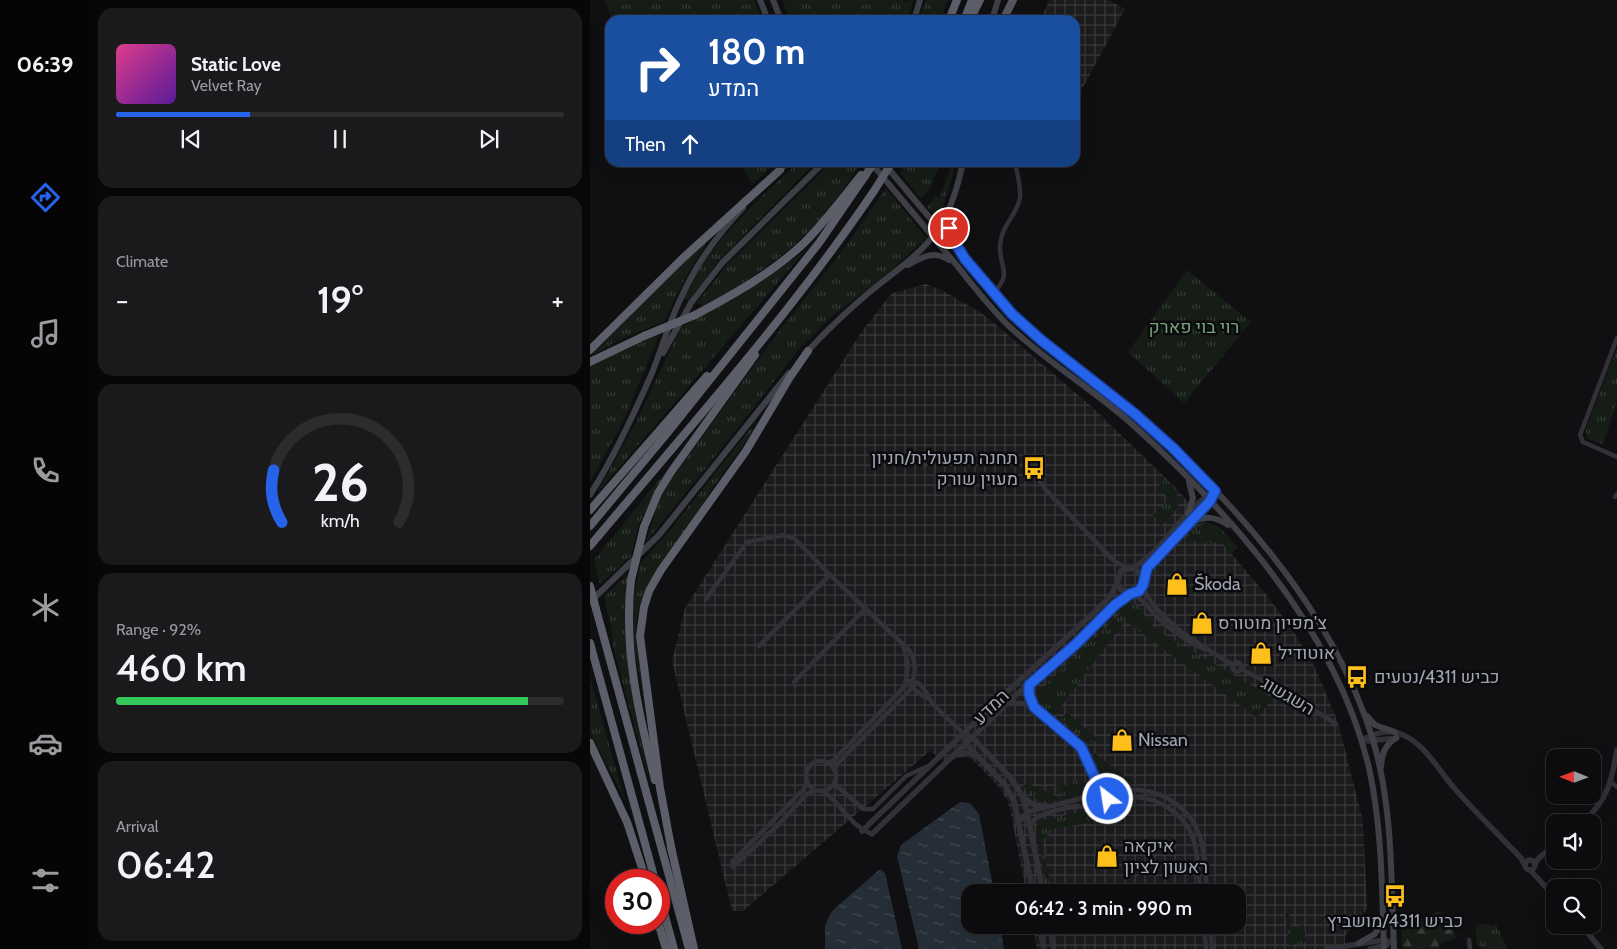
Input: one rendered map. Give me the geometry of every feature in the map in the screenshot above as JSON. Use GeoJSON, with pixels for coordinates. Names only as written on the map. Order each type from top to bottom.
{"type":"FeatureCollection","features":[{"type":"Feature","properties":{"kind":"highway"},"geometry":{"type":"LineString","coordinates":[[951,15],[957,0]]}},
{"type":"Feature","properties":{"kind":"highway"},"geometry":{"type":"LineString","coordinates":[[966,15],[972,0]]}},
{"type":"Feature","properties":{"kind":"highway"},"geometry":{"type":"LineString","coordinates":[[972,15],[980,0]]}},
{"type":"Feature","properties":{"kind":"highway"},"geometry":{"type":"LineString","coordinates":[[1006,15],[1013,0]]}},
{"type":"Feature","properties":{"kind":"highway"},"geometry":{"type":"LineString","coordinates":[[590,526],[669,431],[819,243],[869,167]]}},
{"type":"Feature","properties":{"kind":"highway"},"geometry":{"type":"LineString","coordinates":[[694,949],[649,756],[630,655],[628,614],[631,580],[644,527],[656,498],[671,472],[813,277],[889,167]]}},
{"type":"Feature","properties":{"kind":"highway"},"geometry":{"type":"LineString","coordinates":[[590,350],[683,258],[780,170]]}},
{"type":"Feature","properties":{"kind":"highway"},"geometry":{"type":"LineString","coordinates":[[590,362],[644,336],[695,315],[746,286],[786,258],[803,243],[864,175]]}},
{"type":"Feature","properties":{"kind":"highway"},"geometry":{"type":"LineString","coordinates":[[590,546],[676,445],[813,277]]}},
{"type":"Feature","properties":{"kind":"highway"},"geometry":{"type":"LineString","coordinates":[[590,510],[673,414],[746,334]]}},
{"type":"Feature","properties":{"kind":"highway"},"geometry":{"type":"LineString","coordinates":[[672,852],[660,788],[651,710],[641,650],[640,625],[644,607],[649,591],[661,570],[746,451],[790,377],[808,351]]}},
{"type":"Feature","properties":{"kind":"highway"},"geometry":{"type":"LineString","coordinates":[[590,586],[689,949]]}},
{"type":"Feature","properties":{"kind":"highway"},"geometry":{"type":"LineString","coordinates":[[590,643],[652,869]]}},
{"type":"Feature","properties":{"kind":"highway"},"geometry":{"type":"LineString","coordinates":[[590,743],[627,822],[642,869]]}},
{"type":"Feature","properties":{"kind":"highway"},"geometry":{"type":"LineString","coordinates":[[662,934],[666,949]]}},
{"type":"Feature","properties":{"kind":"highway"},"geometry":{"type":"LineString","coordinates":[[670,934],[674,949]]}},
{"type":"Feature","properties":{"kind":"main road"},"geometry":{"type":"LineString","coordinates":[[760,0],[766,15]]}},
{"type":"Feature","properties":{"kind":"main road"},"geometry":{"type":"LineString","coordinates":[[773,0],[779,15]]}},
{"type":"Feature","properties":{"kind":"main road"},"geometry":{"type":"LineString","coordinates":[[916,15],[920,0]]}},
{"type":"Feature","properties":{"kind":"main road"},"geometry":{"type":"LineString","coordinates":[[994,15],[998,0]]}},
{"type":"Feature","properties":{"kind":"main road"},"geometry":{"type":"LineString","coordinates":[[590,495],[623,434],[652,372],[680,299],[699,264],[722,231],[783,167]]}},
{"type":"Feature","properties":{"kind":"main road"},"geometry":{"type":"LineString","coordinates":[[652,372],[691,303],[702,288],[722,264],[819,167]]}},
{"type":"Feature","properties":{"kind":"main road"},"geometry":{"type":"LineString","coordinates":[[876,167],[994,310],[1039,352],[1118,413],[1208,499],[1236,530],[1280,585],[1321,647],[1340,685],[1361,740],[1369,768],[1376,813],[1384,945]]}},
{"type":"Feature","properties":{"kind":"main road"},"geometry":{"type":"LineString","coordinates":[[887,167],[1012,314],[1169,444],[1215,491],[1262,543],[1321,625],[1350,678],[1364,713],[1381,773],[1389,831],[1394,946]]}},
{"type":"Feature","properties":{"kind":"main road"},"geometry":{"type":"LineString","coordinates":[[962,167],[949,220],[949,228],[951,236],[965,259]]}},
{"type":"Feature","properties":{"kind":"main road"},"geometry":{"type":"LineString","coordinates":[[590,602],[659,535],[808,351],[839,319],[910,259],[932,237],[938,229],[954,196]]}},
{"type":"Feature","properties":{"kind":"main road"},"geometry":{"type":"LineString","coordinates":[[886,279],[930,254],[943,256],[956,265]]}},
{"type":"Feature","properties":{"kind":"main road"},"geometry":{"type":"LineString","coordinates":[[1184,474],[1189,482],[1192,494],[1192,503],[1188,514]]}},
{"type":"Feature","properties":{"kind":"main road"},"geometry":{"type":"LineString","coordinates":[[1190,522],[1200,518],[1212,517],[1223,521],[1236,530]]}},
{"type":"Feature","properties":{"kind":"main road"},"geometry":{"type":"LineString","coordinates":[[1364,713],[1375,725],[1396,735],[1388,743],[1382,755],[1381,773]]}},
{"type":"Feature","properties":{"kind":"main road"},"geometry":{"type":"LineString","coordinates":[[1359,944],[1372,937],[1378,931],[1382,914]]}},
{"type":"Feature","properties":{"kind":"street"},"geometry":{"type":"LineString","coordinates":[[993,292],[1003,284],[1005,272],[1000,254],[1001,240],[1005,227],[1018,207],[1020,195],[1016,167]]}},
{"type":"Feature","properties":{"kind":"street"},"geometry":{"type":"LineString","coordinates":[[1617,338],[1580,435],[1583,442],[1617,456]]}},
{"type":"Feature","properties":{"kind":"street"},"geometry":{"type":"LineString","coordinates":[[1037,477],[1046,490],[1110,557],[1117,563],[1140,573],[1146,596],[1159,612],[1217,655]]}},
{"type":"Feature","properties":{"kind":"street"},"geometry":{"type":"LineString","coordinates":[[1131,594],[1139,591],[1147,568],[1190,522],[1215,491]]}},
{"type":"Feature","properties":{"kind":"street"},"geometry":{"type":"LineString","coordinates":[[1118,579],[1121,571],[1143,562],[1188,514],[1208,499]]}},
{"type":"Feature","properties":{"kind":"street"},"geometry":{"type":"LineString","coordinates":[[706,599],[747,542],[784,535],[795,539],[902,644],[912,655],[915,665],[910,690],[837,764],[835,771],[837,786],[863,809],[873,810],[906,776],[929,766]]}},
{"type":"Feature","properties":{"kind":"street"},"geometry":{"type":"LineString","coordinates":[[1110,557],[1116,566],[1120,589],[1143,600],[1155,615],[1175,633],[1217,655]]}},
{"type":"Feature","properties":{"kind":"street"},"geometry":{"type":"LineString","coordinates":[[759,646],[830,575]]}},
{"type":"Feature","properties":{"kind":"street","name":"המדע"},"geometry":{"type":"LineString","coordinates":[[862,831],[999,699],[1096,611],[1112,594],[1118,579]]}},
{"type":"Feature","properties":{"kind":"street","name":"המדע"},"geometry":{"type":"LineString","coordinates":[[872,834],[1008,703],[1076,644],[1115,605],[1131,594]]}},
{"type":"Feature","properties":{"kind":"street"},"geometry":{"type":"LineString","coordinates":[[794,682],[865,609]]}},
{"type":"Feature","properties":{"kind":"street"},"geometry":{"type":"LineString","coordinates":[[732,862],[804,789],[806,774],[810,766],[819,762],[827,763],[834,761],[905,686],[908,665],[902,644]]}},
{"type":"Feature","properties":{"kind":"street","name":"השגשוג"},"geometry":{"type":"LineString","coordinates":[[1217,655],[1233,665],[1232,668],[1235,672],[1241,669],[1274,686],[1335,723]]}},
{"type":"Feature","properties":{"kind":"street"},"geometry":{"type":"LineString","coordinates":[[906,681],[913,680],[918,683],[928,693],[929,699]]}},
{"type":"Feature","properties":{"kind":"street"},"geometry":{"type":"LineString","coordinates":[[906,681],[911,687],[929,699],[963,734],[973,738],[1009,776],[1030,804],[1046,806]]}},
{"type":"Feature","properties":{"kind":"street"},"geometry":{"type":"LineString","coordinates":[[1029,685],[1029,694],[1034,707]]}},
{"type":"Feature","properties":{"kind":"street"},"geometry":{"type":"LineString","coordinates":[[1008,703],[1025,703],[1034,707],[1081,747],[1108,799],[1107,805]]}},
{"type":"Feature","properties":{"kind":"street"},"geometry":{"type":"LineString","coordinates":[[981,730],[980,739],[985,750]]}},
{"type":"Feature","properties":{"kind":"street"},"geometry":{"type":"LineString","coordinates":[[963,734],[966,744],[1009,791],[1016,805],[1032,884]]}},
{"type":"Feature","properties":{"kind":"street"},"geometry":{"type":"LineString","coordinates":[[1361,740],[1396,735],[1412,741],[1424,750],[1455,789],[1531,864],[1546,885]]}},
{"type":"Feature","properties":{"kind":"street"},"geometry":{"type":"LineString","coordinates":[[1591,814],[1606,796],[1611,782],[1617,750]]}},
{"type":"Feature","properties":{"kind":"street"},"geometry":{"type":"LineString","coordinates":[[953,755],[969,753],[980,759]]}},
{"type":"Feature","properties":{"kind":"street"},"geometry":{"type":"LineString","coordinates":[[827,763],[835,771]]}},
{"type":"Feature","properties":{"kind":"street"},"geometry":{"type":"LineString","coordinates":[[1090,807],[1087,800],[1090,793],[1093,771]]}},
{"type":"Feature","properties":{"kind":"street"},"geometry":{"type":"LineString","coordinates":[[806,779],[808,784],[815,790],[822,791],[831,796],[862,831],[872,834]]}},
{"type":"Feature","properties":{"kind":"street"},"geometry":{"type":"LineString","coordinates":[[822,791],[829,789],[835,781]]}},
{"type":"Feature","properties":{"kind":"street"},"geometry":{"type":"LineString","coordinates":[[1611,782],[1617,787]]}},
{"type":"Feature","properties":{"kind":"street"},"geometry":{"type":"LineString","coordinates":[[733,867],[778,825],[807,794],[815,790]]}},
{"type":"Feature","properties":{"kind":"street"},"geometry":{"type":"LineString","coordinates":[[1020,822],[1027,812],[1079,799],[1097,790],[1104,792],[1132,790],[1153,793],[1171,800],[1187,813],[1196,828],[1201,839],[1206,884]]}},
{"type":"Feature","properties":{"kind":"street"},"geometry":{"type":"LineString","coordinates":[[1022,795],[1041,884]]}},
{"type":"Feature","properties":{"kind":"street"},"geometry":{"type":"LineString","coordinates":[[1030,827],[1034,819],[1042,814],[1082,806],[1098,810],[1124,798],[1143,798],[1159,802],[1176,814],[1193,838],[1199,884]]}},
{"type":"Feature","properties":{"kind":"street"},"geometry":{"type":"LineString","coordinates":[[1531,864],[1546,852]]}},
{"type":"Feature","properties":{"kind":"street"},"geometry":{"type":"LineString","coordinates":[[1041,934],[1044,949]]}},
{"type":"Feature","properties":{"kind":"street"},"geometry":{"type":"LineString","coordinates":[[1051,934],[1054,949]]}},
{"type":"Feature","properties":{"kind":"street"},"geometry":{"type":"LineString","coordinates":[[1205,934],[1206,949]]}},
{"type":"Feature","properties":{"kind":"street"},"geometry":{"type":"LineString","coordinates":[[1211,934],[1212,949]]}},
{"type":"Feature","properties":{"kind":"street"},"geometry":{"type":"LineString","coordinates":[[1588,934],[1601,949]]}},
{"type":"Feature","properties":{"kind":"street"},"geometry":{"type":"LineString","coordinates":[[1469,940],[1470,949]]}},
{"type":"Feature","properties":{"kind":"street"},"geometry":{"type":"LineString","coordinates":[[1327,949],[1359,944],[1394,946]]}},
{"type":"Feature","properties":{"kind":"street"},"geometry":{"type":"LineString","coordinates":[[1370,949],[1384,945]]}},
{"type":"Feature","properties":{"kind":"shaded area"},"geometry":{"type":"Polygon","coordinates":[[[1049,0],[1108,0],[1125,9],[1080,93],[1080,15],[1043,15],[1049,0]]]}},
{"type":"Feature","properties":{"kind":"shaded area"},"geometry":{"type":"Polygon","coordinates":[[[926,284],[945,292],[980,312],[994,323],[1091,406],[1177,489],[1290,626],[1312,661],[1338,722],[1363,821],[1367,909],[1345,936],[1345,949],[1037,949],[1034,934],[1246,934],[1246,884],[1024,884],[1011,814],[1001,789],[975,762],[967,757],[956,758],[948,764],[930,751],[743,911],[732,911],[672,661],[685,608],[862,331],[892,293],[926,284]]]}},
{"type":"Feature","properties":{"kind":"green space"},"geometry":{"type":"Polygon","coordinates":[[[604,0],[754,0],[760,15],[610,15],[604,0]]]}},
{"type":"Feature","properties":{"kind":"green space"},"geometry":{"type":"Polygon","coordinates":[[[782,0],[902,0],[907,3],[909,0],[913,0],[909,15],[788,15],[782,0]]]}},
{"type":"Feature","properties":{"kind":"green space"},"geometry":{"type":"Polygon","coordinates":[[[926,0],[948,0],[942,15],[921,15],[926,0]]]}},
{"type":"Feature","properties":{"kind":"green space"},"geometry":{"type":"Polygon","coordinates":[[[742,167],[772,167],[753,184],[742,167]]]}},
{"type":"Feature","properties":{"kind":"green space"},"geometry":{"type":"Polygon","coordinates":[[[794,167],[811,167],[720,259],[689,301],[684,298],[695,277],[717,245],[762,196],[794,167]]]}},
{"type":"Feature","properties":{"kind":"green space"},"geometry":{"type":"Polygon","coordinates":[[[827,167],[859,167],[828,210],[797,243],[736,287],[703,306],[697,303],[727,265],[827,167]]]}},
{"type":"Feature","properties":{"kind":"green space"},"geometry":{"type":"Polygon","coordinates":[[[903,167],[938,167],[931,187],[921,199],[900,173],[903,167]]]}},
{"type":"Feature","properties":{"kind":"green space"},"geometry":{"type":"Polygon","coordinates":[[[951,167],[955,167],[943,208],[937,218],[927,207],[935,197],[940,197],[951,167]]]}},
{"type":"Feature","properties":{"kind":"green space"},"geometry":{"type":"Polygon","coordinates":[[[886,188],[926,238],[888,273],[831,317],[799,349],[646,542],[658,502],[672,478],[780,330],[840,254],[886,188]]]}},
{"type":"Feature","properties":{"kind":"green space"},"geometry":{"type":"Polygon","coordinates":[[[710,236],[685,278],[665,321],[617,341],[590,357],[710,236]]]}},
{"type":"Feature","properties":{"kind":"green space"},"geometry":{"type":"Polygon","coordinates":[[[805,251],[597,493],[637,420],[681,327],[738,297],[805,251]]]}},
{"type":"Feature","properties":{"kind":"green space","name":"רוי בוי פארק"},"geometry":{"type":"Polygon","coordinates":[[[1187,270],[1251,322],[1184,403],[1128,352],[1187,270]]]}},
{"type":"Feature","properties":{"kind":"green space"},"geometry":{"type":"Polygon","coordinates":[[[659,335],[623,422],[590,482],[590,367],[633,344],[659,335]]]}},
{"type":"Feature","properties":{"kind":"green space"},"geometry":{"type":"Polygon","coordinates":[[[1617,348],[1617,401],[1603,444],[1588,439],[1586,429],[1617,348]]]}},
{"type":"Feature","properties":{"kind":"green space"},"geometry":{"type":"Polygon","coordinates":[[[750,429],[754,430],[647,585],[640,604],[636,621],[637,644],[650,736],[633,638],[632,608],[640,564],[674,525],[750,429]]]}},
{"type":"Feature","properties":{"kind":"green space"},"geometry":{"type":"Polygon","coordinates":[[[667,470],[639,524],[631,556],[600,584],[594,560],[667,470]]]}},
{"type":"Feature","properties":{"kind":"green space"},"geometry":{"type":"Polygon","coordinates":[[[1166,479],[1177,492],[1179,503],[1173,514],[1161,526],[1153,515],[1169,499],[1157,487],[1166,479]]]}},
{"type":"Feature","properties":{"kind":"green space"},"geometry":{"type":"Polygon","coordinates":[[[1207,522],[1219,527],[1238,547],[1231,554],[1223,544],[1184,541],[1193,530],[1207,522]]]}},
{"type":"Feature","properties":{"kind":"green space"},"geometry":{"type":"Polygon","coordinates":[[[628,574],[625,601],[626,653],[634,706],[650,784],[613,646],[612,631],[604,597],[628,574]]]}},
{"type":"Feature","properties":{"kind":"green space"},"geometry":{"type":"Polygon","coordinates":[[[1128,603],[1138,606],[1149,622],[1160,632],[1273,698],[1257,718],[1125,621],[1054,716],[1033,697],[1119,615],[1128,603]]]}},
{"type":"Feature","properties":{"kind":"green space"},"geometry":{"type":"Polygon","coordinates":[[[590,678],[625,800],[590,732],[590,678]]]}},
{"type":"Feature","properties":{"kind":"green space"},"geometry":{"type":"Polygon","coordinates":[[[1067,712],[1099,740],[1086,744],[1084,739],[1061,720],[1067,712]]]}},
{"type":"Feature","properties":{"kind":"green space"},"geometry":{"type":"Polygon","coordinates":[[[1095,753],[1133,783],[1106,783],[1092,756],[1095,753]]]}},
{"type":"Feature","properties":{"kind":"green space"},"geometry":{"type":"Polygon","coordinates":[[[1058,779],[1065,785],[1076,780],[1079,785],[1088,781],[1087,788],[1082,795],[1057,801],[1043,801],[1029,793],[1023,786],[1027,783],[1059,797],[1063,790],[1055,784],[1058,779]]]}},
{"type":"Feature","properties":{"kind":"green space"},"geometry":{"type":"Polygon","coordinates":[[[1080,812],[1088,814],[1089,823],[1052,829],[1042,842],[1050,884],[1046,884],[1036,832],[1036,827],[1042,820],[1080,812]]]}},
{"type":"Feature","properties":{"kind":"green space"},"geometry":{"type":"Polygon","coordinates":[[[1401,909],[1418,923],[1438,911],[1450,918],[1456,938],[1439,944],[1440,949],[1402,949],[1401,909]]]}},
{"type":"Feature","properties":{"kind":"green space"},"geometry":{"type":"Polygon","coordinates":[[[1285,913],[1290,913],[1291,927],[1304,925],[1306,943],[1289,945],[1285,913]]]}},
{"type":"Feature","properties":{"kind":"green space"},"geometry":{"type":"Polygon","coordinates":[[[1489,924],[1492,926],[1496,924],[1508,949],[1481,949],[1477,941],[1476,925],[1489,924]]]}},
{"type":"Feature","properties":{"kind":"water"},"geometry":{"type":"Polygon","coordinates":[[[960,802],[970,803],[979,814],[992,884],[961,884],[961,934],[1002,934],[1004,949],[919,949],[897,856],[901,845],[960,802]]]}},
{"type":"Feature","properties":{"kind":"water"},"geometry":{"type":"Polygon","coordinates":[[[880,869],[885,873],[902,949],[825,949],[825,925],[832,911],[880,869]]]}},
{"type":"Feature","properties":{"kind":"place","name":"תחנה תפעולית/חניון מעוין שורק"},"geometry":{"type":"Point","coordinates":[1034,468]}},
{"type":"Feature","properties":{"kind":"place","name":"Škoda"},"geometry":{"type":"Point","coordinates":[1177,584]}},
{"type":"Feature","properties":{"kind":"place","name":"צ'מפיון מוטורס"},"geometry":{"type":"Point","coordinates":[1202,623]}},
{"type":"Feature","properties":{"kind":"place","name":"אוטודיל"},"geometry":{"type":"Point","coordinates":[1261,653]}},
{"type":"Feature","properties":{"kind":"place","name":"כביש 4311/נטעים"},"geometry":{"type":"Point","coordinates":[1357,677]}},
{"type":"Feature","properties":{"kind":"place","name":"Nissan"},"geometry":{"type":"Point","coordinates":[1122,740]}},
{"type":"Feature","properties":{"kind":"place","name":"איקאה ראשון לציון"},"geometry":{"type":"Point","coordinates":[1107,856]}},
{"type":"Feature","properties":{"kind":"place","name":"כביש 4311/מושביץ"},"geometry":{"type":"Point","coordinates":[1395,896]}},
{"type":"Feature","properties":{"kind":"route"},"geometry":{"type":"LineString","coordinates":[[949,228],[951,236],[965,259],[1012,314],[1041,340],[1135,414],[1173,448],[1215,491],[1210,501],[1147,568],[1143,585],[1139,591],[1130,594],[1115,605],[1076,644],[1029,685],[1029,694],[1034,707],[1081,747],[1096,780],[1108,799]]}}]}
